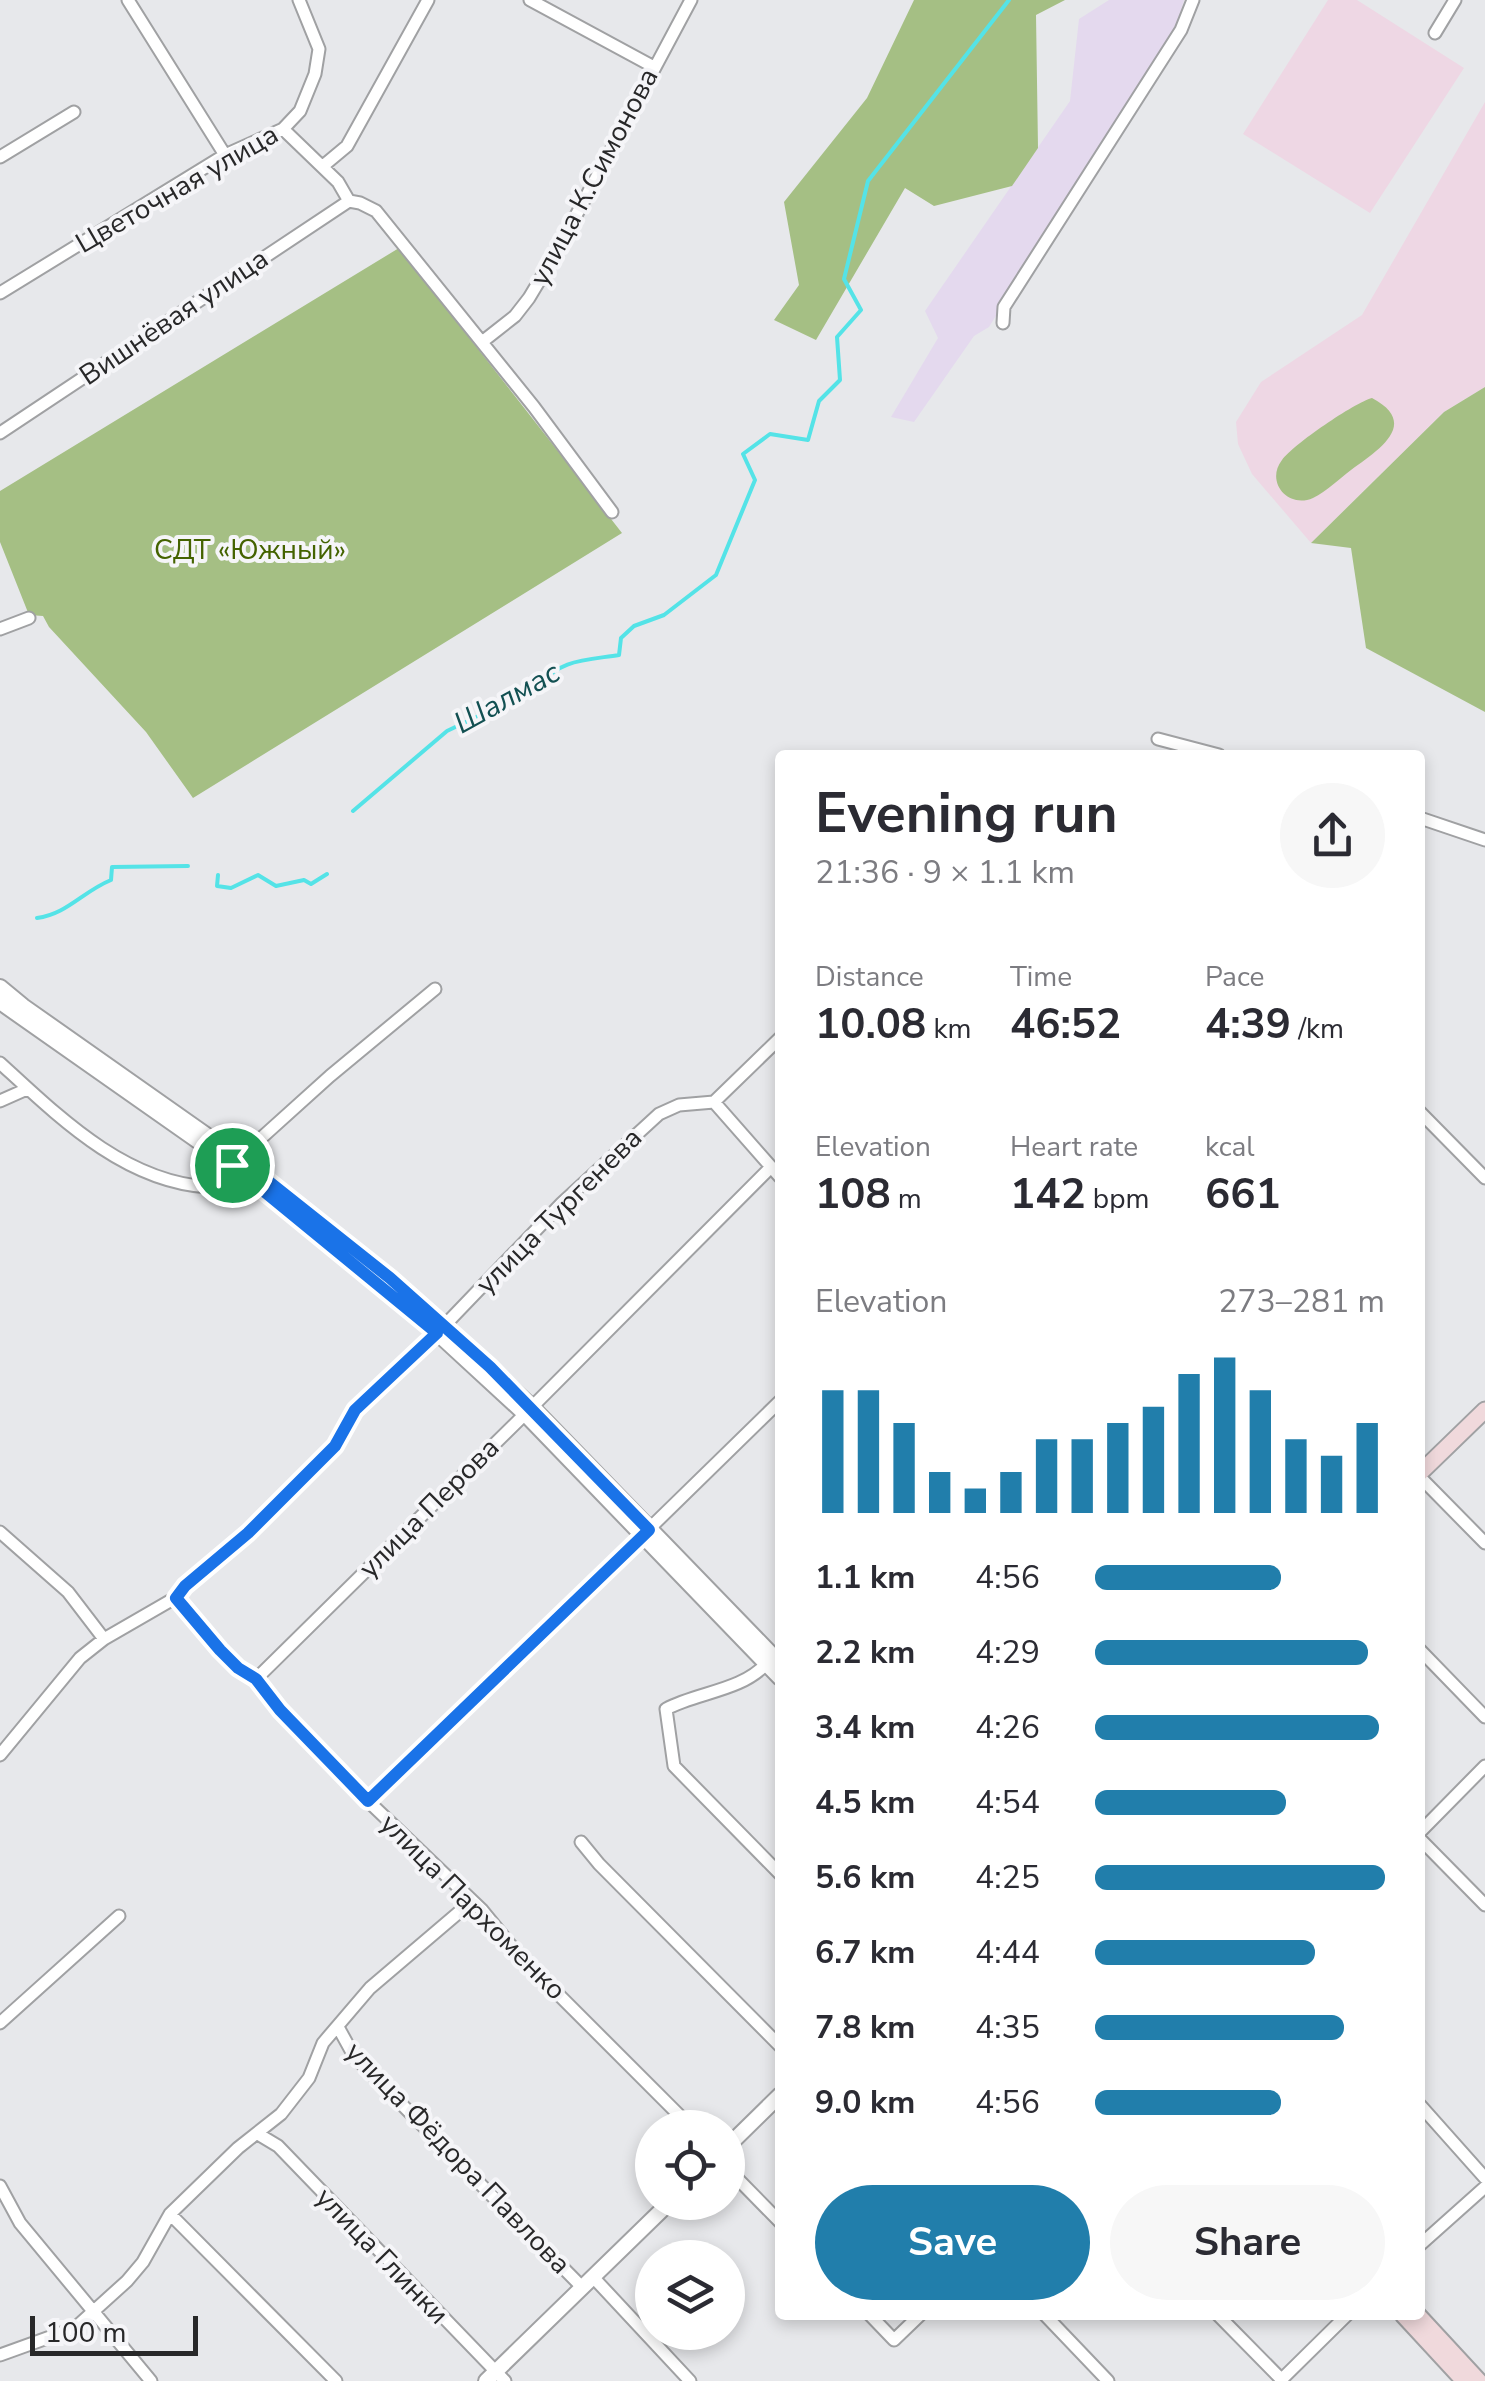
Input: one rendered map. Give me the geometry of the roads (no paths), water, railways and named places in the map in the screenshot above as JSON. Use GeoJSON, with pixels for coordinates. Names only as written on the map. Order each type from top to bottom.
{"type":"FeatureCollection","features":[{"type":"Feature","properties":{"kind":"main road"},"geometry":{"type":"LineString","coordinates":[[1425,1470],[1485,1410]]}},
{"type":"Feature","properties":{"kind":"main road"},"geometry":{"type":"LineString","coordinates":[[1408,2320],[1464,2381]]}},
{"type":"Feature","properties":{"kind":"main road"},"geometry":{"type":"LineString","coordinates":[[1423,2320],[1479,2381]]}},
{"type":"Feature","properties":{"kind":"street"},"geometry":{"type":"LineString","coordinates":[[128,0],[224,154]]}},
{"type":"Feature","properties":{"kind":"street","name":"Цветочная улица"},"geometry":{"type":"LineString","coordinates":[[0,293],[224,154],[283,129],[300,111],[315,74],[319,49],[300,0]]}},
{"type":"Feature","properties":{"kind":"street"},"geometry":{"type":"LineString","coordinates":[[323,166],[347,146],[428,0]]}},
{"type":"Feature","properties":{"kind":"street"},"geometry":{"type":"LineString","coordinates":[[530,0],[654,67]]}},
{"type":"Feature","properties":{"kind":"street","name":"улица К.Симонова"},"geometry":{"type":"LineString","coordinates":[[482,342],[515,316],[529,298],[691,0]]}},
{"type":"Feature","properties":{"kind":"street"},"geometry":{"type":"LineString","coordinates":[[1003,323],[1004,307],[1181,30],[1193,0]]}},
{"type":"Feature","properties":{"kind":"street"},"geometry":{"type":"LineString","coordinates":[[1434,33],[1456,0]]}},
{"type":"Feature","properties":{"kind":"street"},"geometry":{"type":"LineString","coordinates":[[0,157],[74,112]]}},
{"type":"Feature","properties":{"kind":"street"},"geometry":{"type":"LineString","coordinates":[[283,129],[338,182],[349,201],[376,212],[612,512]]}},
{"type":"Feature","properties":{"kind":"street","name":"Вишнёвая улица"},"geometry":{"type":"LineString","coordinates":[[0,433],[349,201]]}},
{"type":"Feature","properties":{"kind":"street"},"geometry":{"type":"LineString","coordinates":[[0,629],[29,618]]}},
{"type":"Feature","properties":{"kind":"street"},"geometry":{"type":"LineString","coordinates":[[1158,739],[1200,750]]}},
{"type":"Feature","properties":{"kind":"street"},"geometry":{"type":"LineString","coordinates":[[1425,820],[1485,840]]}},
{"type":"Feature","properties":{"kind":"street"},"geometry":{"type":"LineString","coordinates":[[0,987],[328,1227],[528,1410],[646,1533],[775,1657],[746,1681],[666,1708],[674,1766],[775,1869]]}},
{"type":"Feature","properties":{"kind":"street"},"geometry":{"type":"LineString","coordinates":[[0,1063],[90,1140],[149,1175],[208,1187],[330,1076],[435,989]]}},
{"type":"Feature","properties":{"kind":"street"},"geometry":{"type":"LineString","coordinates":[[0,1002],[30,1026],[236,1162]]}},
{"type":"Feature","properties":{"kind":"street"},"geometry":{"type":"LineString","coordinates":[[775,1043],[714,1102],[775,1171]]}},
{"type":"Feature","properties":{"kind":"street"},"geometry":{"type":"LineString","coordinates":[[0,1101],[27,1088]]}},
{"type":"Feature","properties":{"kind":"street","name":"улица Тургенева"},"geometry":{"type":"LineString","coordinates":[[0,1755],[80,1658],[104,1639],[176,1598],[248,1533],[335,1446],[355,1410],[441,1329],[576,1190],[659,1114],[679,1104],[714,1102]]}},
{"type":"Feature","properties":{"kind":"street"},"geometry":{"type":"LineString","coordinates":[[1425,1117],[1485,1178]]}},
{"type":"Feature","properties":{"kind":"street","name":"улица Перова"},"geometry":{"type":"LineString","coordinates":[[256,1679],[775,1173]]}},
{"type":"Feature","properties":{"kind":"street"},"geometry":{"type":"LineString","coordinates":[[368,1801],[775,1406]]}},
{"type":"Feature","properties":{"kind":"street"},"geometry":{"type":"LineString","coordinates":[[1425,1480],[1485,1543]]}},
{"type":"Feature","properties":{"kind":"street"},"geometry":{"type":"LineString","coordinates":[[0,1532],[68,1592],[104,1639]]}},
{"type":"Feature","properties":{"kind":"street","name":"улица Пархоменко"},"geometry":{"type":"LineString","coordinates":[[176,1598],[228,1659],[256,1679],[280,1710],[368,1801],[482,1910],[517,1954],[674,2110]]}},
{"type":"Feature","properties":{"kind":"street"},"geometry":{"type":"LineString","coordinates":[[1425,1655],[1485,1717]]}},
{"type":"Feature","properties":{"kind":"street"},"geometry":{"type":"LineString","coordinates":[[1425,1827],[1485,1766]]}},
{"type":"Feature","properties":{"kind":"street"},"geometry":{"type":"LineString","coordinates":[[581,1842],[775,2041]]}},
{"type":"Feature","properties":{"kind":"street"},"geometry":{"type":"LineString","coordinates":[[1425,1845],[1485,1904]]}},
{"type":"Feature","properties":{"kind":"street"},"geometry":{"type":"LineString","coordinates":[[0,2355],[76,2328],[94,2312],[143,2262],[170,2214],[238,2148],[282,2114],[309,2078],[323,2043],[370,1988],[471,1902]]}},
{"type":"Feature","properties":{"kind":"street"},"geometry":{"type":"LineString","coordinates":[[0,2023],[119,1916]]}},
{"type":"Feature","properties":{"kind":"street","name":"улица Фёдора Павлова"},"geometry":{"type":"LineString","coordinates":[[338,2027],[354,2056],[690,2381]]}},
{"type":"Feature","properties":{"kind":"street"},"geometry":{"type":"LineString","coordinates":[[745,2129],[775,2100]]}},
{"type":"Feature","properties":{"kind":"street"},"geometry":{"type":"LineString","coordinates":[[1425,2110],[1485,2178]]}},
{"type":"Feature","properties":{"kind":"street","name":"улица Глинки"},"geometry":{"type":"LineString","coordinates":[[258,2134],[278,2146],[495,2378]]}},
{"type":"Feature","properties":{"kind":"street"},"geometry":{"type":"LineString","coordinates":[[0,2186],[20,2223],[152,2381]]}},
{"type":"Feature","properties":{"kind":"street"},"geometry":{"type":"LineString","coordinates":[[745,2186],[775,2217]]}},
{"type":"Feature","properties":{"kind":"street"},"geometry":{"type":"LineString","coordinates":[[1425,2240],[1485,2186]]}},
{"type":"Feature","properties":{"kind":"street"},"geometry":{"type":"LineString","coordinates":[[170,2214],[336,2381]]}},
{"type":"Feature","properties":{"kind":"street"},"geometry":{"type":"LineString","coordinates":[[495,2378],[652,2220]]}},
{"type":"Feature","properties":{"kind":"street"},"geometry":{"type":"LineString","coordinates":[[875,2320],[894,2340],[915,2320]]}},
{"type":"Feature","properties":{"kind":"street"},"geometry":{"type":"LineString","coordinates":[[1050,2320],[1108,2381]]}},
{"type":"Feature","properties":{"kind":"street"},"geometry":{"type":"LineString","coordinates":[[1223,2320],[1282,2381],[1343,2320]]}},
{"type":"Feature","properties":{"kind":"waterway","name":"Шалмас"},"geometry":{"type":"LineString","coordinates":[[353,811],[447,731],[539,687],[564,666],[619,655],[621,638],[634,626],[664,615],[716,575],[755,480],[743,454],[770,434],[808,440],[819,401],[840,380],[837,337],[861,310],[844,279],[868,181],[1009,0]]}},
{"type":"Feature","properties":{"kind":"waterway","name":"Шалмас"},"geometry":{"type":"LineString","coordinates":[[37,918],[57,912],[111,880],[112,867],[188,866]]}},
{"type":"Feature","properties":{"kind":"waterway","name":"Шалмас"},"geometry":{"type":"LineString","coordinates":[[218,875],[217,886],[231,888],[258,875],[276,886],[304,880],[311,884],[327,874]]}},
{"type":"Feature","properties":{"kind":"park label","name":"СДТ «Южный»"},"geometry":{"type":"Point","coordinates":[250,550]}}]}
